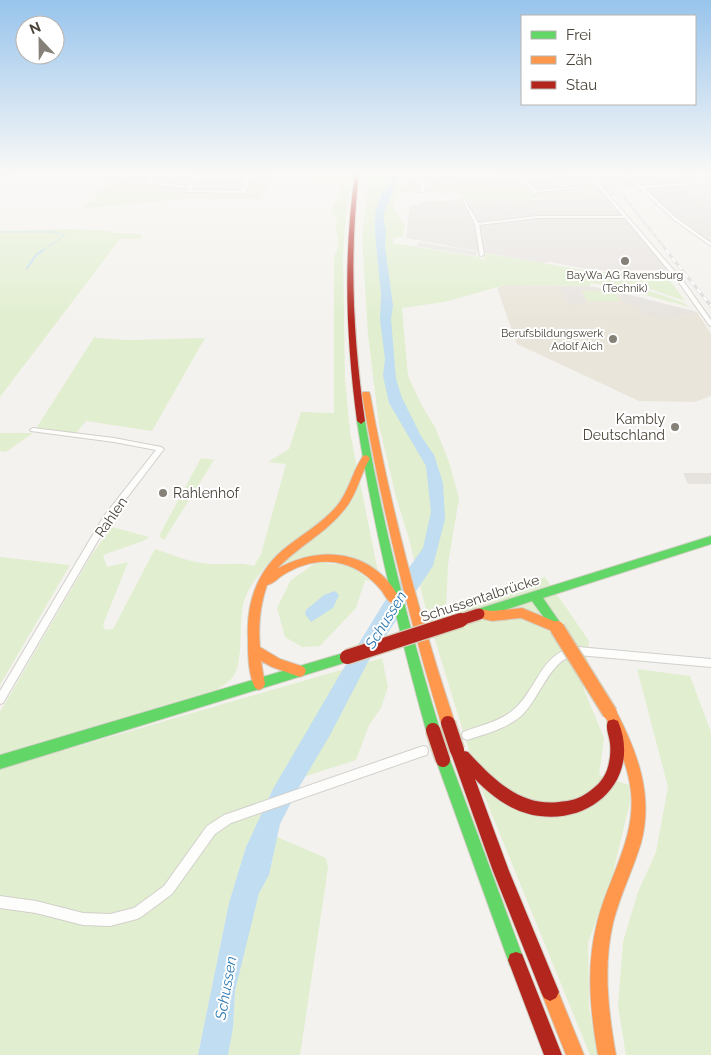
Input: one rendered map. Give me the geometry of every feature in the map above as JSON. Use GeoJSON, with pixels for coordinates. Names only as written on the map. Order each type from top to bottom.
{"type":"FeatureCollection","features":[{"type":"Feature","properties":{"kind":"main road"},"geometry":{"type":"LineString","coordinates":[[350,223],[348,276],[354,378],[366,458],[388,566],[404,631],[443,760],[488,887],[553,1055]]}},
{"type":"Feature","properties":{"kind":"main road"},"geometry":{"type":"LineString","coordinates":[[357,223],[355,256],[360,344],[374,441],[398,553],[414,613],[457,750],[501,870],[576,1055]]}},
{"type":"Feature","properties":{"kind":"main road"},"geometry":{"type":"LineString","coordinates":[[259,684],[254,650],[253,616],[254,604],[260,588],[274,563],[322,526],[346,502],[353,491],[359,466],[366,458]]}},
{"type":"Feature","properties":{"kind":"main road","name":"Schussentalbrücke"},"geometry":{"type":"LineString","coordinates":[[0,762],[259,684],[711,540]]}},
{"type":"Feature","properties":{"kind":"main road"},"geometry":{"type":"LineString","coordinates":[[260,588],[273,575],[287,566],[324,556],[353,562],[367,570],[380,582],[398,604]]}},
{"type":"Feature","properties":{"kind":"main road"},"geometry":{"type":"LineString","coordinates":[[535,596],[596,687],[626,741],[637,780],[639,818],[634,841],[613,899],[603,934],[600,964],[600,1006],[607,1055]]}},
{"type":"Feature","properties":{"kind":"main road"},"geometry":{"type":"LineString","coordinates":[[479,614],[492,616],[522,613],[557,628]]}},
{"type":"Feature","properties":{"kind":"main road"},"geometry":{"type":"LineString","coordinates":[[254,650],[281,667],[300,671]]}},
{"type":"Feature","properties":{"kind":"main road"},"geometry":{"type":"LineString","coordinates":[[457,750],[490,784],[511,799],[533,808],[561,812],[580,807],[600,794],[612,776],[617,758],[616,739],[610,713]]}},
{"type":"Feature","properties":{"kind":"street"},"geometry":{"type":"LineString","coordinates":[[482,254],[477,224],[484,223]]}},
{"type":"Feature","properties":{"kind":"street"},"geometry":{"type":"LineString","coordinates":[[631,223],[682,282],[711,324]]}},
{"type":"Feature","properties":{"kind":"street"},"geometry":{"type":"LineString","coordinates":[[681,223],[711,245]]}},
{"type":"Feature","properties":{"kind":"street","name":"Rahlen"},"geometry":{"type":"LineString","coordinates":[[0,700],[107,518],[161,449],[114,440],[33,430]]}},
{"type":"Feature","properties":{"kind":"street"},"geometry":{"type":"LineString","coordinates":[[467,735],[504,721],[516,713],[526,704],[556,661],[564,655],[578,651],[711,663]]}},
{"type":"Feature","properties":{"kind":"street"},"geometry":{"type":"LineString","coordinates":[[0,902],[83,919],[110,920],[137,913],[168,890],[211,830],[238,815],[423,751]]}},
{"type":"Feature","properties":{"kind":"shaded area"},"geometry":{"type":"Polygon","coordinates":[[[408,223],[628,223],[668,270],[593,270],[550,262],[541,263],[406,238],[408,223]]]}},
{"type":"Feature","properties":{"kind":"shaded area"},"geometry":{"type":"Polygon","coordinates":[[[678,223],[711,223],[711,247],[678,223]]]}},
{"type":"Feature","properties":{"kind":"shaded area"},"geometry":{"type":"Polygon","coordinates":[[[419,242],[478,252],[475,256],[416,246],[419,242]]]}},
{"type":"Feature","properties":{"kind":"shaded area","name":"Berufsbildungswerk Adolf Aich"},"geometry":{"type":"Polygon","coordinates":[[[505,285],[589,286],[697,312],[711,334],[711,396],[695,402],[639,401],[517,344],[497,288],[505,285]]]}},
{"type":"Feature","properties":{"kind":"shaded area"},"geometry":{"type":"Polygon","coordinates":[[[555,286],[597,287],[599,290],[580,290],[586,303],[572,305],[555,286]]]}},
{"type":"Feature","properties":{"kind":"shaded area"},"geometry":{"type":"Polygon","coordinates":[[[619,292],[697,312],[694,316],[685,314],[665,319],[641,313],[642,308],[623,302],[619,292]]]}},
{"type":"Feature","properties":{"kind":"shaded area"},"geometry":{"type":"Polygon","coordinates":[[[683,473],[711,473],[711,484],[688,484],[683,473]]]}},
{"type":"Feature","properties":{"kind":"green space"},"geometry":{"type":"Polygon","coordinates":[[[337,223],[345,223],[343,255],[345,380],[350,432],[380,582],[339,558],[266,566],[245,598],[241,617],[237,670],[231,679],[218,689],[0,754],[0,712],[92,554],[112,527],[149,537],[143,541],[103,555],[107,567],[128,562],[103,625],[105,630],[113,629],[155,549],[196,562],[254,566],[261,554],[286,464],[268,462],[289,449],[301,412],[334,413],[334,256],[338,243],[335,228],[337,223]]]}},
{"type":"Feature","properties":{"kind":"green space"},"geometry":{"type":"Polygon","coordinates":[[[363,223],[404,223],[403,237],[393,238],[393,243],[478,257],[486,261],[482,256],[484,253],[595,272],[664,272],[685,301],[641,286],[638,287],[684,303],[689,307],[613,286],[591,283],[589,286],[505,285],[444,302],[402,308],[408,376],[422,406],[435,427],[449,462],[459,498],[448,564],[446,608],[545,577],[589,641],[583,687],[604,738],[599,775],[629,785],[630,802],[612,877],[588,943],[589,1008],[598,1055],[590,1055],[479,783],[427,614],[379,425],[368,335],[362,236],[363,223]]]}},
{"type":"Feature","properties":{"kind":"green space"},"geometry":{"type":"Polygon","coordinates":[[[71,229],[111,231],[112,233],[140,234],[142,236],[141,239],[120,239],[0,397],[0,231],[71,229]]]}},
{"type":"Feature","properties":{"kind":"green space"},"geometry":{"type":"Polygon","coordinates":[[[582,291],[614,292],[620,301],[587,301],[582,291]]]}},
{"type":"Feature","properties":{"kind":"green space"},"geometry":{"type":"Polygon","coordinates":[[[95,336],[96,338],[129,340],[205,338],[152,431],[86,421],[76,433],[40,428],[37,430],[37,427],[95,336]]]}},
{"type":"Feature","properties":{"kind":"green space"},"geometry":{"type":"Polygon","coordinates":[[[0,433],[33,433],[6,452],[0,451],[0,433]]]}},
{"type":"Feature","properties":{"kind":"green space"},"geometry":{"type":"Polygon","coordinates":[[[201,458],[214,460],[164,540],[159,536],[201,458]]]}},
{"type":"Feature","properties":{"kind":"green space"},"geometry":{"type":"Polygon","coordinates":[[[0,557],[70,565],[0,685],[0,557]]]}},
{"type":"Feature","properties":{"kind":"green space"},"geometry":{"type":"Polygon","coordinates":[[[311,562],[349,565],[372,582],[365,580],[356,608],[320,646],[302,647],[285,637],[277,608],[291,580],[314,564],[295,567],[311,562]]]}},
{"type":"Feature","properties":{"kind":"green space"},"geometry":{"type":"Polygon","coordinates":[[[382,658],[388,687],[381,708],[369,725],[356,760],[273,789],[246,847],[229,903],[198,1055],[0,1055],[0,769],[382,658]]]}},
{"type":"Feature","properties":{"kind":"green space"},"geometry":{"type":"Polygon","coordinates":[[[637,669],[690,676],[711,732],[711,1055],[626,1055],[618,1006],[623,942],[638,892],[656,852],[668,787],[637,669]]]}},
{"type":"Feature","properties":{"kind":"green space"},"geometry":{"type":"Polygon","coordinates":[[[277,837],[326,858],[328,868],[300,1055],[228,1055],[233,1028],[235,991],[254,910],[259,893],[269,875],[277,837]]]}},
{"type":"Feature","properties":{"kind":"water","name":"Schussen"},"geometry":{"type":"Polygon","coordinates":[[[375,223],[384,223],[385,246],[393,306],[391,319],[396,379],[402,398],[421,436],[434,455],[443,483],[445,519],[433,566],[368,662],[280,824],[269,875],[259,893],[235,991],[233,1028],[228,1055],[198,1055],[229,903],[246,847],[273,789],[339,676],[383,604],[423,548],[431,512],[426,466],[389,403],[383,376],[385,359],[380,319],[381,294],[375,223]]]}},
{"type":"Feature","properties":{"kind":"water"},"geometry":{"type":"Polygon","coordinates":[[[335,591],[339,595],[333,608],[311,622],[305,614],[306,610],[324,595],[335,591]]]}},
{"type":"Feature","properties":{"kind":"waterway"},"geometry":{"type":"LineString","coordinates":[[0,232],[54,232],[65,235],[42,251]]}},
{"type":"Feature","properties":{"kind":"waterway"},"geometry":{"type":"LineString","coordinates":[[27,268],[36,255],[43,250]]}},
{"type":"Feature","properties":{"kind":"railway"},"geometry":{"type":"LineString","coordinates":[[645,223],[667,251]]}},
{"type":"Feature","properties":{"kind":"railway"},"geometry":{"type":"LineString","coordinates":[[666,250],[711,306]]}},
{"type":"Feature","properties":{"kind":"traffic: fast"},"geometry":{"type":"LineString","coordinates":[[361,421],[367,460],[392,577],[433,730]]}},
{"type":"Feature","properties":{"kind":"traffic: fast"},"geometry":{"type":"LineString","coordinates":[[481,613],[711,540]]}},
{"type":"Feature","properties":{"kind":"traffic: fast"},"geometry":{"type":"LineString","coordinates":[[535,596],[557,627]]}},
{"type":"Feature","properties":{"kind":"traffic: fast"},"geometry":{"type":"LineString","coordinates":[[0,762],[347,657]]}},
{"type":"Feature","properties":{"kind":"traffic: fast"},"geometry":{"type":"LineString","coordinates":[[443,760],[516,960]]}},
{"type":"Feature","properties":{"kind":"traffic: slow"},"geometry":{"type":"LineString","coordinates":[[366,394],[381,477],[411,601],[448,723]]}},
{"type":"Feature","properties":{"kind":"traffic: slow"},"geometry":{"type":"LineString","coordinates":[[259,684],[253,632],[257,598],[262,582],[283,555],[320,528],[340,509],[345,503],[366,458]]}},
{"type":"Feature","properties":{"kind":"traffic: slow"},"geometry":{"type":"LineString","coordinates":[[268,581],[279,572],[291,566],[304,561],[330,557],[343,559],[368,571],[379,580],[394,599]]}},
{"type":"Feature","properties":{"kind":"traffic: slow"},"geometry":{"type":"LineString","coordinates":[[479,614],[492,616],[522,613],[557,628]]}},
{"type":"Feature","properties":{"kind":"traffic: slow"},"geometry":{"type":"LineString","coordinates":[[557,628],[610,713]]}},
{"type":"Feature","properties":{"kind":"traffic: slow"},"geometry":{"type":"LineString","coordinates":[[254,650],[276,663],[300,671]]}},
{"type":"Feature","properties":{"kind":"traffic: slow"},"geometry":{"type":"LineString","coordinates":[[607,1055],[601,1022],[599,989],[602,939],[611,903],[633,844],[639,809],[638,793],[631,760],[610,713]]}},
{"type":"Feature","properties":{"kind":"traffic: slow"},"geometry":{"type":"LineString","coordinates":[[550,992],[575,1055]]}},
{"type":"Feature","properties":{"kind":"traffic: jam"},"geometry":{"type":"LineString","coordinates":[[351,223],[349,267],[351,329],[361,421]]}},
{"type":"Feature","properties":{"kind":"traffic: jam"},"geometry":{"type":"LineString","coordinates":[[347,657],[479,614]]}},
{"type":"Feature","properties":{"kind":"traffic: jam"},"geometry":{"type":"LineString","coordinates":[[448,723],[457,750]]}},
{"type":"Feature","properties":{"kind":"traffic: jam"},"geometry":{"type":"LineString","coordinates":[[463,757],[490,784],[514,801],[538,809],[554,810],[569,808],[584,803],[596,796],[607,785],[614,772],[617,752],[613,725]]}},
{"type":"Feature","properties":{"kind":"traffic: jam"},"geometry":{"type":"LineString","coordinates":[[433,730],[443,760]]}},
{"type":"Feature","properties":{"kind":"traffic: jam"},"geometry":{"type":"LineString","coordinates":[[457,750],[501,871],[550,992]]}},
{"type":"Feature","properties":{"kind":"traffic: jam"},"geometry":{"type":"LineString","coordinates":[[516,960],[553,1055]]}},
{"type":"Feature","properties":{"kind":"place","name":"BayWa AG Ravensburg (Technik)"},"geometry":{"type":"Point","coordinates":[625,261]}},
{"type":"Feature","properties":{"kind":"place","name":"Berufsbildungswerk Adolf Aich"},"geometry":{"type":"Point","coordinates":[613,339]}},
{"type":"Feature","properties":{"kind":"place","name":"Kambly Deutschland"},"geometry":{"type":"Point","coordinates":[675,427]}},
{"type":"Feature","properties":{"kind":"place","name":"Rahlenhof"},"geometry":{"type":"Point","coordinates":[163,493]}}]}
